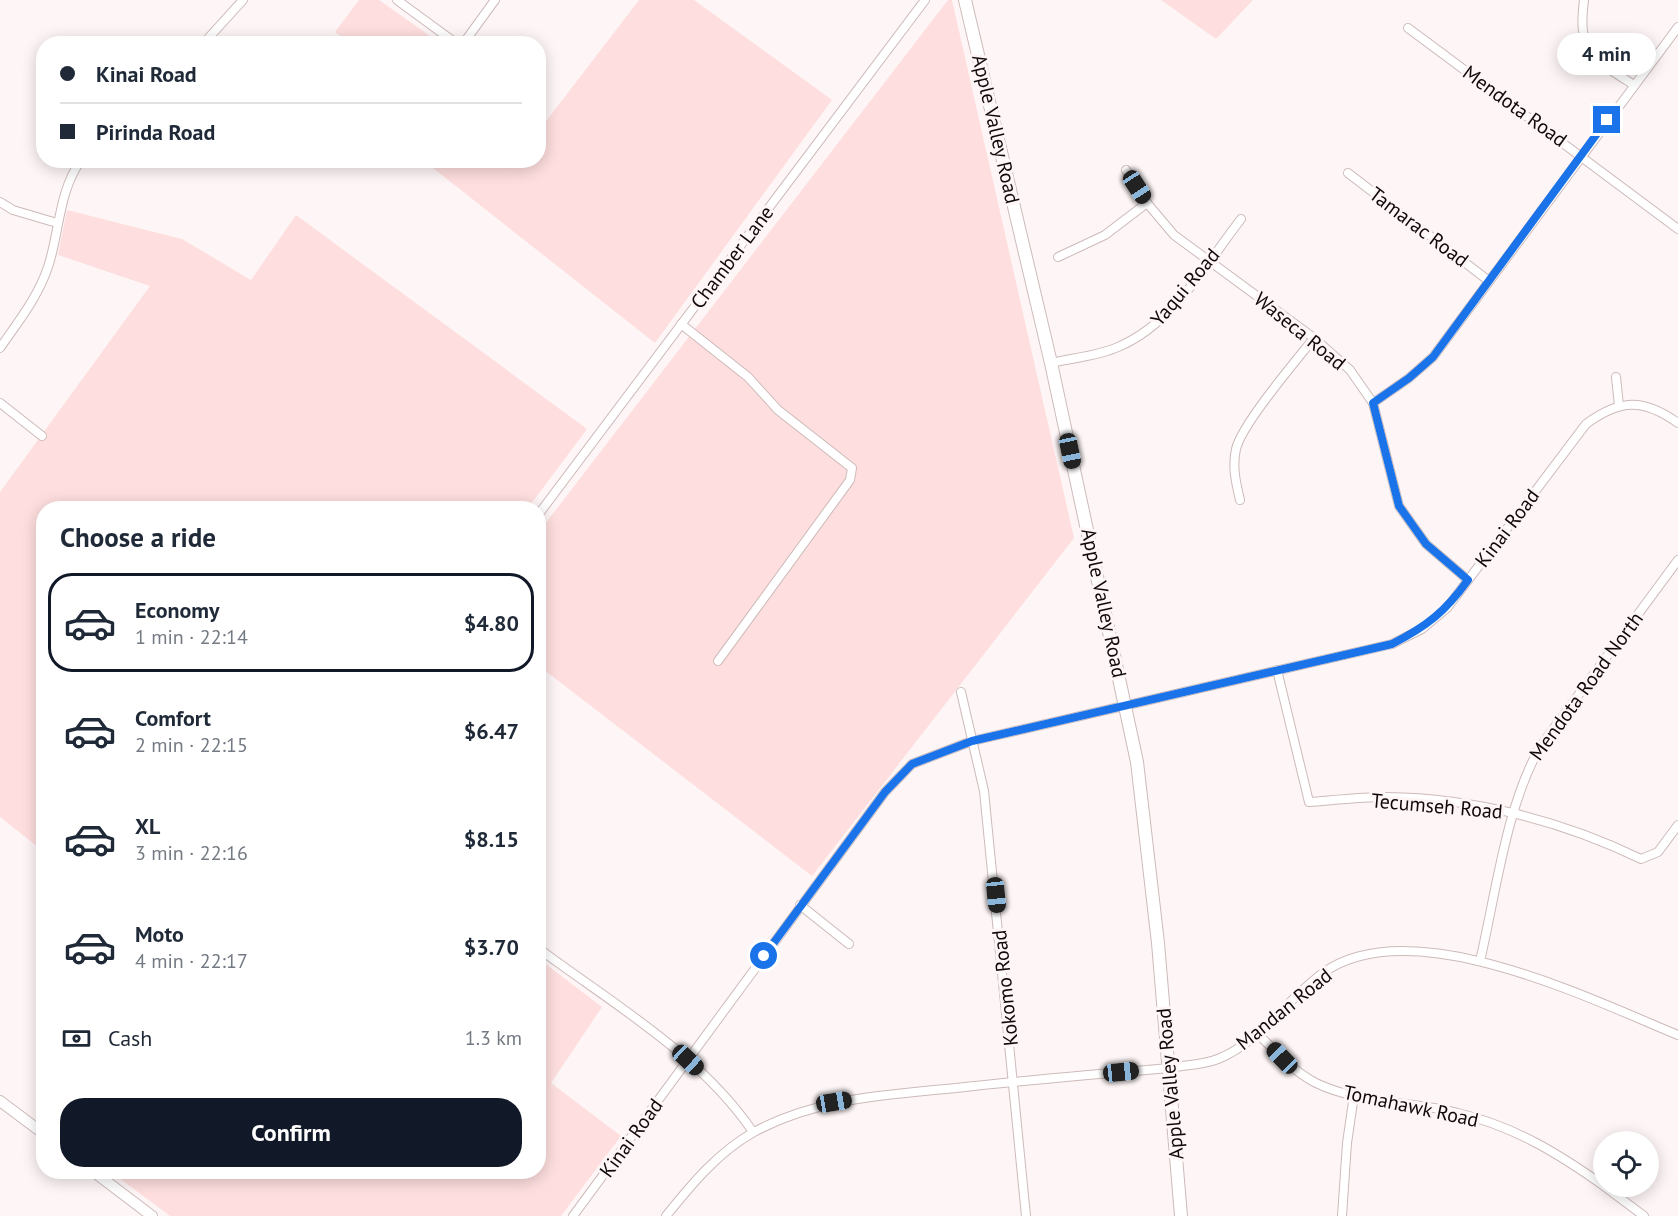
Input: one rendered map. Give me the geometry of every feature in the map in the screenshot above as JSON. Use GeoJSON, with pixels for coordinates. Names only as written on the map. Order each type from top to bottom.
{"type":"FeatureCollection","features":[{"type":"Feature","properties":{"kind":"main road","name":"Apple Valley Road"},"geometry":{"type":"LineString","coordinates":[[965,0],[1051,363],[1126,706],[1145,817],[1181,1216]]}},
{"type":"Feature","properties":{"kind":"street"},"geometry":{"type":"LineString","coordinates":[[210,36],[243,0]]}},
{"type":"Feature","properties":{"kind":"street"},"geometry":{"type":"LineString","coordinates":[[397,0],[446,36]]}},
{"type":"Feature","properties":{"kind":"street"},"geometry":{"type":"LineString","coordinates":[[469,36],[495,0]]}},
{"type":"Feature","properties":{"kind":"street","name":"Chamber Lane"},"geometry":{"type":"LineString","coordinates":[[546,504],[925,0]]}},
{"type":"Feature","properties":{"kind":"street"},"geometry":{"type":"LineString","coordinates":[[1584,0],[1581,18],[1584,43],[1602,65],[1634,85]]}},
{"type":"Feature","properties":{"kind":"street"},"geometry":{"type":"LineString","coordinates":[[1373,403],[1409,378],[1433,357],[1678,27]]}},
{"type":"Feature","properties":{"kind":"street","name":"Mendota Road"},"geometry":{"type":"LineString","coordinates":[[1408,28],[1678,229]]}},
{"type":"Feature","properties":{"kind":"street"},"geometry":{"type":"LineString","coordinates":[[0,348],[38,291],[48,266],[67,186],[77,168]]}},
{"type":"Feature","properties":{"kind":"street","name":"Waseca Road"},"geometry":{"type":"LineString","coordinates":[[1126,170],[1147,203],[1174,235],[1314,338],[1350,370],[1373,403],[1399,506],[1426,544],[1468,580]]}},
{"type":"Feature","properties":{"kind":"street","name":"Tamarac Road"},"geometry":{"type":"LineString","coordinates":[[1348,173],[1489,281]]}},
{"type":"Feature","properties":{"kind":"street"},"geometry":{"type":"LineString","coordinates":[[0,202],[13,210],[57,223]]}},
{"type":"Feature","properties":{"kind":"street"},"geometry":{"type":"LineString","coordinates":[[1058,257],[1105,235],[1147,203]]}},
{"type":"Feature","properties":{"kind":"street","name":"Yaqui Road"},"geometry":{"type":"LineString","coordinates":[[1051,363],[1117,348],[1151,329],[1179,300],[1241,219]]}},
{"type":"Feature","properties":{"kind":"street"},"geometry":{"type":"LineString","coordinates":[[681,324],[748,377],[778,410],[852,468],[850,480],[718,661]]}},
{"type":"Feature","properties":{"kind":"street"},"geometry":{"type":"LineString","coordinates":[[1240,500],[1233,473],[1236,448],[1249,424],[1314,338]]}},
{"type":"Feature","properties":{"kind":"street"},"geometry":{"type":"LineString","coordinates":[[1616,377],[1619,406],[1641,406],[1661,411],[1678,423]]}},
{"type":"Feature","properties":{"kind":"street"},"geometry":{"type":"LineString","coordinates":[[0,404],[42,436]]}},
{"type":"Feature","properties":{"kind":"street","name":"Kinai Road"},"geometry":{"type":"LineString","coordinates":[[573,1216],[800,905],[885,792],[912,764],[972,741],[1392,644],[1422,629],[1448,608],[1586,424],[1606,410],[1619,406]]}},
{"type":"Feature","properties":{"kind":"street","name":"Mendota Road North"},"geometry":{"type":"LineString","coordinates":[[1480,961],[1514,813],[1527,769],[1540,747],[1678,560]]}},
{"type":"Feature","properties":{"kind":"street","name":"Tecumseh Road"},"geometry":{"type":"LineString","coordinates":[[1277,669],[1309,802],[1388,797],[1452,803],[1514,813],[1600,839],[1641,859],[1658,852],[1678,825]]}},
{"type":"Feature","properties":{"kind":"street","name":"Kokomo Road"},"geometry":{"type":"LineString","coordinates":[[961,692],[984,791],[1026,1216]]}},
{"type":"Feature","properties":{"kind":"street"},"geometry":{"type":"LineString","coordinates":[[800,905],[849,944]]}},
{"type":"Feature","properties":{"kind":"street","name":"Mandan Road"},"geometry":{"type":"LineString","coordinates":[[666,1216],[694,1181],[753,1132],[805,1110],[834,1102],[1168,1068],[1216,1060],[1233,1051],[1257,1033],[1324,972],[1360,956],[1395,950],[1480,961],[1548,982],[1678,1035]]}},
{"type":"Feature","properties":{"kind":"street"},"geometry":{"type":"LineString","coordinates":[[546,954],[688,1060],[724,1093],[753,1132]]}},
{"type":"Feature","properties":{"kind":"street","name":"Tomahawk Road"},"geometry":{"type":"LineString","coordinates":[[1257,1033],[1282,1058],[1316,1083],[1354,1095],[1458,1113],[1523,1134],[1593,1178]]}},
{"type":"Feature","properties":{"kind":"street"},"geometry":{"type":"LineString","coordinates":[[1342,1216],[1347,1143],[1354,1095]]}},
{"type":"Feature","properties":{"kind":"street"},"geometry":{"type":"LineString","coordinates":[[0,1101],[36,1128]]}},
{"type":"Feature","properties":{"kind":"street"},"geometry":{"type":"LineString","coordinates":[[103,1179],[152,1216]]}},
{"type":"Feature","properties":{"kind":"street","name":"Tomahawk Road"},"geometry":{"type":"LineString","coordinates":[[1619,1197],[1644,1216]]}},
{"type":"Feature","properties":{"kind":"shaded area"},"geometry":{"type":"Polygon","coordinates":[[[359,0],[379,0],[430,36],[340,36],[335,32],[359,0]]]}},
{"type":"Feature","properties":{"kind":"shaded area"},"geometry":{"type":"Polygon","coordinates":[[[639,0],[694,0],[832,100],[655,343],[433,168],[546,168],[547,120],[639,0]]]}},
{"type":"Feature","properties":{"kind":"shaded area"},"geometry":{"type":"Polygon","coordinates":[[[948,0],[952,0],[1074,538],[812,876],[546,671],[546,523],[948,0]]]}},
{"type":"Feature","properties":{"kind":"shaded area"},"geometry":{"type":"Polygon","coordinates":[[[1161,0],[1253,0],[1216,39],[1161,0]]]}},
{"type":"Feature","properties":{"kind":"shaded area"},"geometry":{"type":"Polygon","coordinates":[[[67,210],[182,239],[251,280],[296,215],[587,429],[533,501],[36,501],[36,845],[0,817],[0,492],[150,286],[58,255],[67,210]]]}},
{"type":"Feature","properties":{"kind":"shaded area"},"geometry":{"type":"Polygon","coordinates":[[[546,964],[602,1007],[551,1083],[621,1136],[561,1216],[170,1216],[120,1179],[546,1179],[546,964]]]}},
{"type":"Feature","properties":{"kind":"route"},"geometry":{"type":"LineString","coordinates":[[764,956],[885,792],[912,764],[972,741],[1392,644],[1422,629],[1448,608],[1468,580],[1426,544],[1399,506],[1373,403],[1409,378],[1433,357],[1607,120]]}}]}
